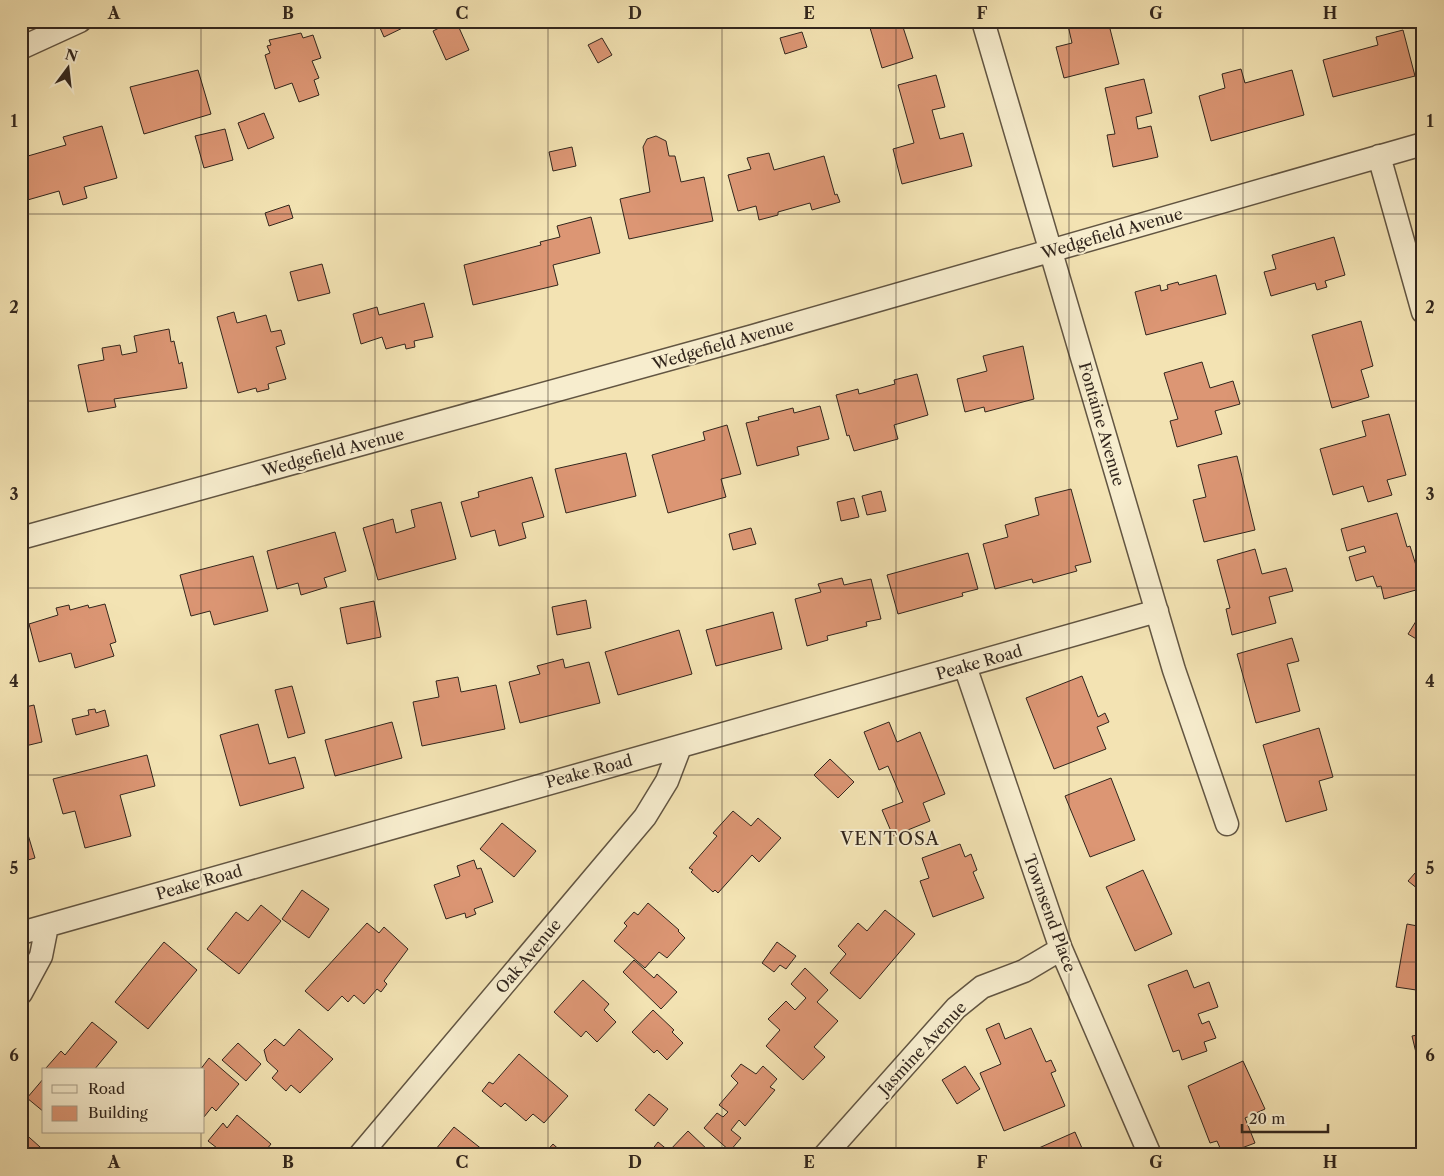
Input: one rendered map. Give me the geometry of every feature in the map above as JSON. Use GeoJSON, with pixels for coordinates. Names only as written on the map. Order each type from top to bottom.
{"type":"FeatureCollection","features":[{"type":"Feature","properties":{"kind":"street"},"geometry":{"type":"LineString","coordinates":[[21,48],[80,21]]}},
{"type":"Feature","properties":{"kind":"street","name":"Fontaine Avenue"},"geometry":{"type":"LineString","coordinates":[[983,21],[1174,670],[1227,824]]}},
{"type":"Feature","properties":{"kind":"street","name":"Wedgefield Avenue"},"geometry":{"type":"LineString","coordinates":[[21,538],[753,336],[1423,144]]}},
{"type":"Feature","properties":{"kind":"street"},"geometry":{"type":"LineString","coordinates":[[1379,156],[1423,312]]}},
{"type":"Feature","properties":{"kind":"street","name":"Peake Road"},"geometry":{"type":"LineString","coordinates":[[21,933],[543,783],[680,747],[1157,611]]}},
{"type":"Feature","properties":{"kind":"street","name":"Townsend Place"},"geometry":{"type":"LineString","coordinates":[[965,666],[1061,949],[1150,1155]]}},
{"type":"Feature","properties":{"kind":"street","name":"Oak Avenue"},"geometry":{"type":"LineString","coordinates":[[360,1155],[645,817],[667,781],[680,747]]}},
{"type":"Feature","properties":{"kind":"street"},"geometry":{"type":"LineString","coordinates":[[21,993],[41,956],[47,926]]}},
{"type":"Feature","properties":{"kind":"street","name":"Jasmine Avenue"},"geometry":{"type":"LineString","coordinates":[[826,1155],[956,1008],[982,987],[1024,972],[1061,949]]}},
{"type":"Feature","properties":{"kind":"building"},"geometry":{"type":"Polygon","coordinates":[[[377,21],[417,21],[384,37],[377,21]]]}},
{"type":"Feature","properties":{"kind":"building"},"geometry":{"type":"Polygon","coordinates":[[[456,21],[469,50],[446,60],[433,31],[456,21]]]}},
{"type":"Feature","properties":{"kind":"building"},"geometry":{"type":"Polygon","coordinates":[[[868,21],[901,21],[913,58],[882,68],[868,21]]]}},
{"type":"Feature","properties":{"kind":"building"},"geometry":{"type":"Polygon","coordinates":[[[1067,21],[1108,21],[1119,64],[1064,78],[1056,47],[1072,43],[1067,21]]]}},
{"type":"Feature","properties":{"kind":"building"},"geometry":{"type":"Polygon","coordinates":[[[1403,30],[1415,76],[1333,97],[1323,60],[1378,45],[1376,37],[1403,30]]]}},
{"type":"Feature","properties":{"kind":"building"},"geometry":{"type":"Polygon","coordinates":[[[802,32],[807,47],[785,54],[780,38],[802,32]]]}},
{"type":"Feature","properties":{"kind":"building"},"geometry":{"type":"Polygon","coordinates":[[[301,33],[303,38],[313,35],[321,58],[312,61],[319,78],[314,80],[319,95],[299,102],[292,83],[275,89],[265,55],[270,53],[267,46],[271,45],[269,40],[301,33]]]}},
{"type":"Feature","properties":{"kind":"building"},"geometry":{"type":"Polygon","coordinates":[[[602,38],[612,55],[598,63],[588,45],[602,38]]]}},
{"type":"Feature","properties":{"kind":"building"},"geometry":{"type":"Polygon","coordinates":[[[1241,69],[1245,83],[1292,70],[1304,115],[1211,141],[1199,96],[1225,88],[1222,74],[1241,69]]]}},
{"type":"Feature","properties":{"kind":"building"},"geometry":{"type":"Polygon","coordinates":[[[198,70],[211,114],[144,134],[130,87],[198,70]]]}},
{"type":"Feature","properties":{"kind":"building"},"geometry":{"type":"Polygon","coordinates":[[[936,75],[945,107],[932,110],[940,139],[963,133],[972,166],[902,184],[893,149],[914,143],[898,85],[936,75]]]}},
{"type":"Feature","properties":{"kind":"building"},"geometry":{"type":"Polygon","coordinates":[[[1144,79],[1152,113],[1136,117],[1138,129],[1151,126],[1158,157],[1113,167],[1107,135],[1115,134],[1105,88],[1144,79]]]}},
{"type":"Feature","properties":{"kind":"building"},"geometry":{"type":"Polygon","coordinates":[[[264,113],[274,138],[248,149],[238,123],[264,113]]]}},
{"type":"Feature","properties":{"kind":"building"},"geometry":{"type":"Polygon","coordinates":[[[102,126],[117,178],[84,187],[87,198],[63,205],[59,191],[24,201],[21,191],[21,158],[66,145],[63,137],[102,126]]]}},
{"type":"Feature","properties":{"kind":"building"},"geometry":{"type":"Polygon","coordinates":[[[225,129],[233,160],[204,168],[195,136],[225,129]]]}},
{"type":"Feature","properties":{"kind":"building"},"geometry":{"type":"Polygon","coordinates":[[[656,136],[666,141],[669,156],[675,156],[681,182],[704,177],[713,221],[629,239],[620,199],[650,192],[643,147],[647,139],[656,136]]]}},
{"type":"Feature","properties":{"kind":"building"},"geometry":{"type":"Polygon","coordinates":[[[572,147],[576,166],[553,171],[549,152],[572,147]]]}},
{"type":"Feature","properties":{"kind":"building"},"geometry":{"type":"Polygon","coordinates":[[[769,153],[774,170],[824,156],[835,195],[837,194],[840,202],[812,210],[810,203],[778,212],[778,215],[759,220],[756,206],[738,211],[728,175],[751,169],[747,158],[769,153]]]}},
{"type":"Feature","properties":{"kind":"building"},"geometry":{"type":"Polygon","coordinates":[[[289,205],[293,218],[269,226],[265,213],[289,205]]]}},
{"type":"Feature","properties":{"kind":"building"},"geometry":{"type":"Polygon","coordinates":[[[591,217],[600,253],[553,265],[558,285],[473,305],[464,265],[541,245],[540,242],[560,237],[557,226],[591,217]]]}},
{"type":"Feature","properties":{"kind":"building"},"geometry":{"type":"Polygon","coordinates":[[[1334,237],[1345,275],[1325,281],[1327,287],[1317,290],[1315,283],[1271,296],[1264,272],[1276,269],[1272,255],[1334,237]]]}},
{"type":"Feature","properties":{"kind":"building"},"geometry":{"type":"Polygon","coordinates":[[[322,264],[330,293],[298,301],[290,272],[322,264]]]}},
{"type":"Feature","properties":{"kind":"building"},"geometry":{"type":"Polygon","coordinates":[[[1216,275],[1226,314],[1146,335],[1135,292],[1160,285],[1161,291],[1168,289],[1167,285],[1178,282],[1179,285],[1216,275]]]}},
{"type":"Feature","properties":{"kind":"building"},"geometry":{"type":"Polygon","coordinates":[[[424,303],[433,337],[414,341],[415,347],[406,349],[405,344],[386,349],[382,337],[361,344],[353,314],[377,307],[379,315],[424,303]]]}},
{"type":"Feature","properties":{"kind":"building"},"geometry":{"type":"Polygon","coordinates":[[[234,312],[237,323],[266,315],[271,332],[281,330],[285,344],[276,347],[286,379],[268,384],[269,389],[257,392],[256,388],[238,393],[217,317],[234,312]]]}},
{"type":"Feature","properties":{"kind":"building"},"geometry":{"type":"Polygon","coordinates":[[[1361,321],[1373,366],[1361,370],[1369,397],[1332,408],[1312,335],[1361,321]]]}},
{"type":"Feature","properties":{"kind":"building"},"geometry":{"type":"Polygon","coordinates":[[[169,329],[171,342],[174,341],[179,364],[182,362],[187,388],[114,399],[116,407],[88,412],[78,365],[104,360],[102,348],[120,345],[122,355],[137,352],[134,336],[169,329]]]}},
{"type":"Feature","properties":{"kind":"building"},"geometry":{"type":"Polygon","coordinates":[[[1023,346],[1034,399],[985,412],[984,407],[965,412],[957,379],[987,371],[983,356],[1023,346]]]}},
{"type":"Feature","properties":{"kind":"building"},"geometry":{"type":"Polygon","coordinates":[[[1202,362],[1210,388],[1233,381],[1240,404],[1215,411],[1222,434],[1177,447],[1170,421],[1178,419],[1164,373],[1202,362]]]}},
{"type":"Feature","properties":{"kind":"building"},"geometry":{"type":"Polygon","coordinates":[[[917,374],[928,415],[894,425],[898,439],[854,451],[849,435],[847,436],[836,395],[858,389],[859,394],[895,384],[894,380],[917,374]]]}},
{"type":"Feature","properties":{"kind":"building"},"geometry":{"type":"Polygon","coordinates":[[[820,406],[829,439],[797,447],[799,455],[757,466],[746,423],[759,420],[758,417],[793,408],[794,413],[820,406]]]}},
{"type":"Feature","properties":{"kind":"building"},"geometry":{"type":"Polygon","coordinates":[[[1389,414],[1406,475],[1387,480],[1392,495],[1368,502],[1363,486],[1333,495],[1320,449],[1366,436],[1362,421],[1389,414]]]}},
{"type":"Feature","properties":{"kind":"building"},"geometry":{"type":"Polygon","coordinates":[[[727,425],[741,474],[721,479],[726,497],[668,513],[652,455],[705,440],[703,432],[727,425]]]}},
{"type":"Feature","properties":{"kind":"building"},"geometry":{"type":"Polygon","coordinates":[[[626,453],[636,496],[566,513],[555,469],[626,453]]]}},
{"type":"Feature","properties":{"kind":"building"},"geometry":{"type":"Polygon","coordinates":[[[1237,456],[1255,530],[1204,542],[1193,500],[1206,497],[1198,465],[1237,456]]]}},
{"type":"Feature","properties":{"kind":"building"},"geometry":{"type":"Polygon","coordinates":[[[532,477],[544,517],[522,523],[526,538],[499,546],[495,530],[471,537],[461,502],[479,497],[478,492],[532,477]]]}},
{"type":"Feature","properties":{"kind":"building"},"geometry":{"type":"Polygon","coordinates":[[[1071,489],[1091,562],[1075,566],[1077,571],[1033,583],[1032,579],[995,589],[983,544],[1008,537],[1005,525],[1039,515],[1035,498],[1071,489]]]}},
{"type":"Feature","properties":{"kind":"building"},"geometry":{"type":"Polygon","coordinates":[[[881,491],[886,511],[867,515],[862,496],[881,491]]]}},
{"type":"Feature","properties":{"kind":"building"},"geometry":{"type":"Polygon","coordinates":[[[854,498],[859,517],[841,521],[837,502],[854,498]]]}},
{"type":"Feature","properties":{"kind":"building"},"geometry":{"type":"Polygon","coordinates":[[[441,502],[456,559],[378,580],[363,528],[393,519],[396,533],[415,527],[411,510],[441,502]]]}},
{"type":"Feature","properties":{"kind":"building"},"geometry":{"type":"Polygon","coordinates":[[[1397,513],[1407,547],[1410,546],[1423,588],[1384,599],[1381,586],[1377,587],[1373,576],[1356,581],[1349,557],[1366,552],[1364,546],[1347,551],[1341,529],[1397,513]]]}},
{"type":"Feature","properties":{"kind":"building"},"geometry":{"type":"Polygon","coordinates":[[[751,528],[756,544],[733,550],[729,534],[751,528]]]}},
{"type":"Feature","properties":{"kind":"building"},"geometry":{"type":"Polygon","coordinates":[[[335,532],[346,571],[324,578],[327,587],[301,595],[298,583],[277,589],[267,551],[335,532]]]}},
{"type":"Feature","properties":{"kind":"building"},"geometry":{"type":"Polygon","coordinates":[[[1255,549],[1262,574],[1286,568],[1293,591],[1269,597],[1276,623],[1232,635],[1226,609],[1230,608],[1217,560],[1255,549]]]}},
{"type":"Feature","properties":{"kind":"building"},"geometry":{"type":"Polygon","coordinates":[[[968,553],[978,589],[962,593],[963,596],[898,614],[887,575],[968,553]]]}},
{"type":"Feature","properties":{"kind":"building"},"geometry":{"type":"Polygon","coordinates":[[[253,556],[268,611],[214,625],[210,611],[191,616],[180,575],[253,556]]]}},
{"type":"Feature","properties":{"kind":"building"},"geometry":{"type":"Polygon","coordinates":[[[842,578],[844,585],[871,579],[881,619],[866,622],[867,626],[827,636],[828,640],[807,646],[795,599],[821,592],[818,584],[842,578]]]}},
{"type":"Feature","properties":{"kind":"building"},"geometry":{"type":"Polygon","coordinates":[[[586,600],[591,628],[557,635],[552,607],[586,600]]]}},
{"type":"Feature","properties":{"kind":"building"},"geometry":{"type":"Polygon","coordinates":[[[374,601],[381,637],[347,644],[340,608],[374,601]]]}},
{"type":"Feature","properties":{"kind":"building"},"geometry":{"type":"Polygon","coordinates":[[[105,604],[116,642],[110,644],[114,656],[75,668],[71,653],[39,662],[29,624],[58,615],[56,608],[69,605],[70,610],[88,605],[89,608],[105,604]]]}},
{"type":"Feature","properties":{"kind":"building"},"geometry":{"type":"Polygon","coordinates":[[[1423,610],[1423,643],[1408,634],[1423,610]]]}},
{"type":"Feature","properties":{"kind":"building"},"geometry":{"type":"Polygon","coordinates":[[[773,612],[782,649],[716,666],[706,630],[773,612]]]}},
{"type":"Feature","properties":{"kind":"building"},"geometry":{"type":"Polygon","coordinates":[[[679,630],[692,674],[618,695],[605,652],[679,630]]]}},
{"type":"Feature","properties":{"kind":"building"},"geometry":{"type":"Polygon","coordinates":[[[1292,638],[1299,661],[1287,664],[1300,711],[1256,723],[1237,654],[1292,638]]]}},
{"type":"Feature","properties":{"kind":"building"},"geometry":{"type":"Polygon","coordinates":[[[563,659],[565,668],[589,662],[600,703],[520,723],[509,682],[540,674],[537,666],[563,659]]]}},
{"type":"Feature","properties":{"kind":"building"},"geometry":{"type":"Polygon","coordinates":[[[1082,676],[1098,717],[1105,713],[1109,722],[1097,727],[1106,749],[1054,769],[1026,698],[1082,676]]]}},
{"type":"Feature","properties":{"kind":"building"},"geometry":{"type":"Polygon","coordinates":[[[458,677],[461,692],[496,685],[505,729],[422,746],[413,702],[439,697],[436,681],[458,677]]]}},
{"type":"Feature","properties":{"kind":"building"},"geometry":{"type":"Polygon","coordinates":[[[292,686],[305,733],[288,738],[275,690],[292,686]]]}},
{"type":"Feature","properties":{"kind":"building"},"geometry":{"type":"Polygon","coordinates":[[[34,705],[42,742],[21,747],[21,708],[34,705]]]}},
{"type":"Feature","properties":{"kind":"building"},"geometry":{"type":"Polygon","coordinates":[[[95,709],[96,713],[105,710],[109,726],[76,735],[72,719],[89,715],[88,710],[95,709]]]}},
{"type":"Feature","properties":{"kind":"building"},"geometry":{"type":"Polygon","coordinates":[[[392,722],[402,758],[335,776],[325,740],[392,722]]]}},
{"type":"Feature","properties":{"kind":"building"},"geometry":{"type":"Polygon","coordinates":[[[889,722],[897,742],[920,732],[945,794],[923,803],[930,821],[893,836],[882,810],[903,802],[888,766],[879,770],[864,732],[889,722]]]}},
{"type":"Feature","properties":{"kind":"building"},"geometry":{"type":"Polygon","coordinates":[[[258,724],[269,764],[295,757],[304,788],[240,806],[220,735],[258,724]]]}},
{"type":"Feature","properties":{"kind":"building"},"geometry":{"type":"Polygon","coordinates":[[[1319,728],[1333,777],[1319,781],[1327,810],[1286,822],[1263,745],[1319,728]]]}},
{"type":"Feature","properties":{"kind":"building"},"geometry":{"type":"Polygon","coordinates":[[[147,755],[155,786],[120,795],[131,836],[85,848],[75,811],[63,814],[53,779],[147,755]]]}},
{"type":"Feature","properties":{"kind":"building"},"geometry":{"type":"Polygon","coordinates":[[[830,759],[854,782],[838,798],[814,775],[830,759]]]}},
{"type":"Feature","properties":{"kind":"building"},"geometry":{"type":"Polygon","coordinates":[[[1111,778],[1135,840],[1090,857],[1065,796],[1111,778]]]}},
{"type":"Feature","properties":{"kind":"building"},"geometry":{"type":"Polygon","coordinates":[[[733,811],[751,826],[758,818],[781,838],[759,862],[752,855],[718,893],[715,890],[713,892],[689,868],[717,836],[713,833],[733,811]]]}},
{"type":"Feature","properties":{"kind":"building"},"geometry":{"type":"Polygon","coordinates":[[[21,818],[23,818],[35,858],[21,862],[21,818]]]}},
{"type":"Feature","properties":{"kind":"building"},"geometry":{"type":"Polygon","coordinates":[[[502,823],[536,851],[514,877],[480,849],[502,823]]]}},
{"type":"Feature","properties":{"kind":"building"},"geometry":{"type":"Polygon","coordinates":[[[960,844],[965,857],[971,854],[977,870],[973,872],[984,898],[933,917],[920,881],[929,878],[922,858],[960,844]]]}},
{"type":"Feature","properties":{"kind":"building"},"geometry":{"type":"Polygon","coordinates":[[[474,860],[477,869],[481,868],[493,902],[474,909],[476,914],[466,918],[465,913],[446,919],[434,885],[460,876],[457,866],[474,860]]]}},
{"type":"Feature","properties":{"kind":"building"},"geometry":{"type":"Polygon","coordinates":[[[1423,864],[1423,893],[1408,881],[1423,864]]]}},
{"type":"Feature","properties":{"kind":"building"},"geometry":{"type":"Polygon","coordinates":[[[1143,870],[1172,934],[1135,951],[1106,887],[1143,870]]]}},
{"type":"Feature","properties":{"kind":"building"},"geometry":{"type":"Polygon","coordinates":[[[302,890],[329,909],[309,938],[282,919],[302,890]]]}},
{"type":"Feature","properties":{"kind":"building"},"geometry":{"type":"Polygon","coordinates":[[[648,903],[679,930],[685,938],[667,958],[659,952],[645,968],[614,941],[627,926],[624,923],[634,912],[638,915],[648,903]]]}},
{"type":"Feature","properties":{"kind":"building"},"geometry":{"type":"Polygon","coordinates":[[[261,905],[281,921],[239,974],[207,949],[236,912],[248,921],[261,905]]]}},
{"type":"Feature","properties":{"kind":"building"},"geometry":{"type":"Polygon","coordinates":[[[885,910],[915,934],[860,999],[830,973],[846,954],[838,946],[858,923],[867,931],[885,910]]]}},
{"type":"Feature","properties":{"kind":"building"},"geometry":{"type":"Polygon","coordinates":[[[367,923],[379,933],[384,927],[408,949],[384,981],[387,984],[381,992],[377,989],[364,1004],[354,995],[348,1002],[342,996],[328,1011],[305,991],[367,923]]]}},
{"type":"Feature","properties":{"kind":"building"},"geometry":{"type":"Polygon","coordinates":[[[1407,924],[1423,927],[1423,991],[1396,987],[1407,924]]]}},
{"type":"Feature","properties":{"kind":"building"},"geometry":{"type":"Polygon","coordinates":[[[164,942],[197,970],[148,1029],[115,1002],[164,942]]]}},
{"type":"Feature","properties":{"kind":"building"},"geometry":{"type":"Polygon","coordinates":[[[777,942],[796,956],[786,969],[780,965],[774,972],[762,963],[777,942]]]}},
{"type":"Feature","properties":{"kind":"building"},"geometry":{"type":"Polygon","coordinates":[[[634,960],[654,978],[657,974],[677,992],[661,1009],[623,972],[634,960]]]}},
{"type":"Feature","properties":{"kind":"building"},"geometry":{"type":"Polygon","coordinates":[[[805,968],[828,990],[817,1002],[838,1021],[814,1047],[825,1057],[803,1080],[766,1046],[780,1030],[768,1019],[786,1001],[795,1010],[806,998],[791,984],[805,968]]]}},
{"type":"Feature","properties":{"kind":"building"},"geometry":{"type":"Polygon","coordinates":[[[1187,970],[1194,988],[1209,982],[1218,1007],[1198,1014],[1202,1024],[1209,1021],[1216,1038],[1204,1042],[1207,1051],[1182,1060],[1179,1050],[1173,1052],[1148,985],[1187,970]]]}},
{"type":"Feature","properties":{"kind":"building"},"geometry":{"type":"Polygon","coordinates":[[[583,980],[609,1004],[604,1010],[616,1022],[597,1042],[586,1031],[581,1037],[554,1012],[583,980]]]}},
{"type":"Feature","properties":{"kind":"building"},"geometry":{"type":"Polygon","coordinates":[[[653,1010],[674,1030],[672,1032],[683,1043],[667,1060],[657,1050],[654,1053],[632,1032],[653,1010]]]}},
{"type":"Feature","properties":{"kind":"building"},"geometry":{"type":"Polygon","coordinates":[[[92,1022],[117,1042],[96,1068],[46,1068],[61,1051],[65,1055],[92,1022]]]}},
{"type":"Feature","properties":{"kind":"building"},"geometry":{"type":"Polygon","coordinates":[[[999,1023],[1005,1039],[1031,1028],[1046,1062],[1051,1060],[1056,1071],[1051,1073],[1065,1106],[1004,1131],[980,1073],[1001,1064],[986,1029],[999,1023]]]}},
{"type":"Feature","properties":{"kind":"building"},"geometry":{"type":"Polygon","coordinates":[[[299,1029],[333,1059],[300,1093],[291,1085],[286,1091],[272,1078],[278,1071],[267,1061],[264,1050],[275,1039],[284,1046],[299,1029]]]}},
{"type":"Feature","properties":{"kind":"building"},"geometry":{"type":"Polygon","coordinates":[[[1423,1034],[1423,1082],[1412,1036],[1423,1034]]]}},
{"type":"Feature","properties":{"kind":"building"},"geometry":{"type":"Polygon","coordinates":[[[238,1043],[261,1064],[246,1081],[222,1060],[238,1043]]]}},
{"type":"Feature","properties":{"kind":"building"},"geometry":{"type":"Polygon","coordinates":[[[519,1054],[568,1096],[544,1123],[533,1114],[526,1121],[505,1103],[501,1107],[482,1091],[489,1082],[493,1084],[519,1054]]]}},
{"type":"Feature","properties":{"kind":"building"},"geometry":{"type":"Polygon","coordinates":[[[209,1058],[239,1084],[216,1111],[212,1107],[205,1116],[205,1068],[202,1068],[209,1058]]]}},
{"type":"Feature","properties":{"kind":"building"},"geometry":{"type":"Polygon","coordinates":[[[1243,1061],[1265,1109],[1245,1118],[1255,1143],[1223,1155],[1217,1141],[1210,1143],[1188,1086],[1243,1061]]]}},
{"type":"Feature","properties":{"kind":"building"},"geometry":{"type":"Polygon","coordinates":[[[741,1064],[756,1074],[763,1066],[777,1079],[770,1087],[775,1090],[745,1126],[739,1120],[731,1130],[741,1138],[730,1151],[704,1128],[717,1113],[723,1117],[728,1112],[719,1105],[738,1083],[731,1076],[741,1064]]]}},
{"type":"Feature","properties":{"kind":"building"},"geometry":{"type":"Polygon","coordinates":[[[965,1066],[980,1089],[957,1104],[942,1080],[965,1066]]]}},
{"type":"Feature","properties":{"kind":"building"},"geometry":{"type":"Polygon","coordinates":[[[42,1080],[42,1110],[27,1098],[42,1080]]]}},
{"type":"Feature","properties":{"kind":"building"},"geometry":{"type":"Polygon","coordinates":[[[649,1094],[668,1109],[654,1126],[635,1110],[649,1094]]]}},
{"type":"Feature","properties":{"kind":"building"},"geometry":{"type":"Polygon","coordinates":[[[237,1115],[271,1144],[264,1155],[217,1155],[214,1152],[217,1148],[208,1141],[223,1123],[227,1128],[237,1115]]]}},
{"type":"Feature","properties":{"kind":"building"},"geometry":{"type":"Polygon","coordinates":[[[454,1127],[488,1154],[431,1155],[454,1127]]]}},
{"type":"Feature","properties":{"kind":"building"},"geometry":{"type":"Polygon","coordinates":[[[21,1130],[49,1155],[21,1155],[21,1130]]]}},
{"type":"Feature","properties":{"kind":"building"},"geometry":{"type":"Polygon","coordinates":[[[688,1131],[710,1152],[708,1155],[648,1155],[658,1142],[669,1151],[688,1131]]]}},
{"type":"Feature","properties":{"kind":"building"},"geometry":{"type":"Polygon","coordinates":[[[1075,1132],[1085,1155],[1023,1155],[1075,1132]]]}},
{"type":"Feature","properties":{"kind":"building"},"geometry":{"type":"Polygon","coordinates":[[[553,1144],[565,1155],[543,1155],[553,1144]]]}},
{"type":"Feature","properties":{"kind":"district","name":"VENTOSA"},"geometry":{"type":"Point","coordinates":[890,839]}}]}
